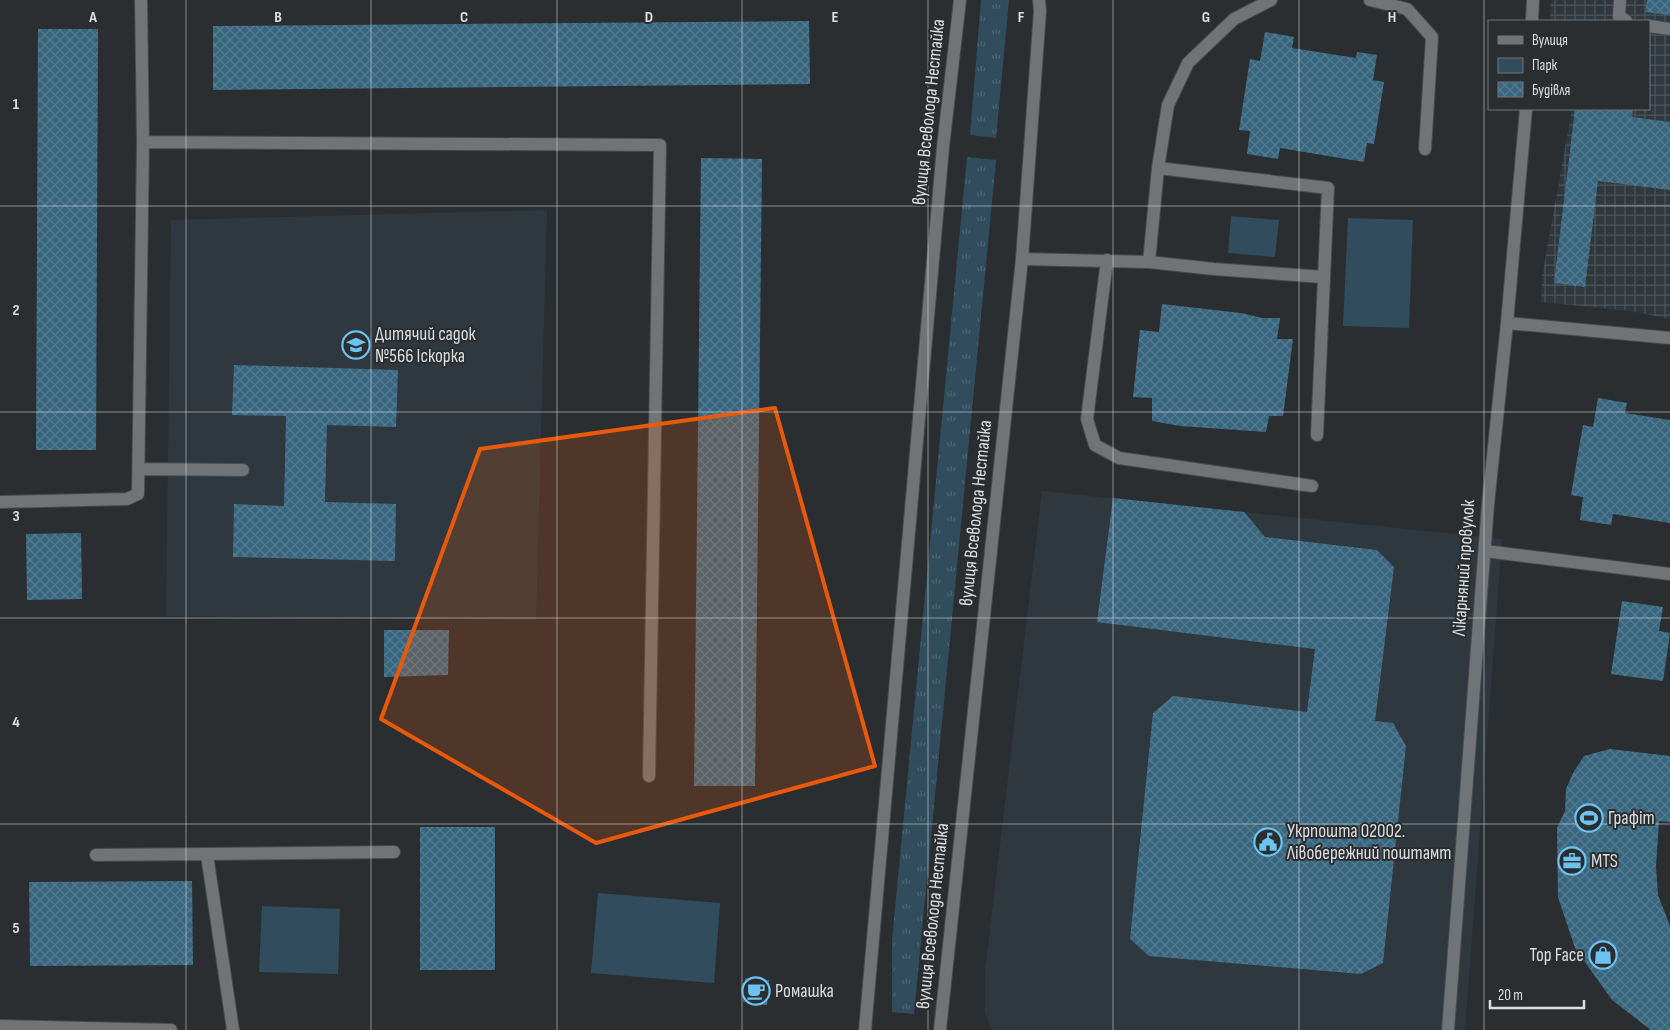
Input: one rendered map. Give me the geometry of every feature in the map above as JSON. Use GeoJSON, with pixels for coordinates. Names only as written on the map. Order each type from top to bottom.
{"type":"FeatureCollection","features":[{"type":"Feature","properties":{"kind":"street"},"geometry":{"type":"LineString","coordinates":[[0,502],[127,499],[138,494],[143,142],[141,0]]}},
{"type":"Feature","properties":{"kind":"street","name":"вулиця Всеволода Нестайка"},"geometry":{"type":"LineString","coordinates":[[940,1030],[1022,259],[1040,11],[1039,0]]}},
{"type":"Feature","properties":{"kind":"street"},"geometry":{"type":"LineString","coordinates":[[1149,262],[1158,168],[1168,105],[1188,63],[1234,19],[1271,0]]}},
{"type":"Feature","properties":{"kind":"street"},"geometry":{"type":"LineString","coordinates":[[1370,0],[1407,9],[1432,37],[1425,149]]}},
{"type":"Feature","properties":{"kind":"street"},"geometry":{"type":"LineString","coordinates":[[1532,20],[1533,0]]}},
{"type":"Feature","properties":{"kind":"street"},"geometry":{"type":"LineString","coordinates":[[1620,0],[1619,16],[1625,20]]}},
{"type":"Feature","properties":{"kind":"street","name":"вулиця Всеволода Нестайка"},"geometry":{"type":"LineString","coordinates":[[865,1030],[944,147],[959,2]]}},
{"type":"Feature","properties":{"kind":"street"},"geometry":{"type":"LineString","coordinates":[[1650,26],[1670,29]]}},
{"type":"Feature","properties":{"kind":"street","name":"Лікарняний провулок"},"geometry":{"type":"LineString","coordinates":[[1448,1030],[1488,504],[1507,324],[1526,110]]}},
{"type":"Feature","properties":{"kind":"street"},"geometry":{"type":"LineString","coordinates":[[143,142],[660,145],[649,776]]}},
{"type":"Feature","properties":{"kind":"street"},"geometry":{"type":"LineString","coordinates":[[1158,168],[1328,188],[1318,435]]}},
{"type":"Feature","properties":{"kind":"street"},"geometry":{"type":"LineString","coordinates":[[1022,259],[1149,262],[1323,277]]}},
{"type":"Feature","properties":{"kind":"street"},"geometry":{"type":"LineString","coordinates":[[1107,260],[1087,419],[1095,445],[1119,458],[1312,486]]}},
{"type":"Feature","properties":{"kind":"street"},"geometry":{"type":"LineString","coordinates":[[1507,324],[1670,338]]}},
{"type":"Feature","properties":{"kind":"street"},"geometry":{"type":"LineString","coordinates":[[139,470],[243,470]]}},
{"type":"Feature","properties":{"kind":"street"},"geometry":{"type":"LineString","coordinates":[[1485,551],[1670,574]]}},
{"type":"Feature","properties":{"kind":"street"},"geometry":{"type":"LineString","coordinates":[[96,855],[394,852]]}},
{"type":"Feature","properties":{"kind":"street"},"geometry":{"type":"LineString","coordinates":[[207,855],[233,1030]]}},
{"type":"Feature","properties":{"kind":"street"},"geometry":{"type":"LineString","coordinates":[[0,1026],[171,1030]]}},
{"type":"Feature","properties":{"kind":"highlighted area"},"geometry":{"type":"Polygon","coordinates":[[[775,408],[875,766],[596,843],[381,719],[480,449],[775,408]]]}},
{"type":"Feature","properties":{"kind":"shaded area"},"geometry":{"type":"Polygon","coordinates":[[[1551,0],[1670,0],[1670,319],[1631,311],[1541,302],[1542,277],[1572,110],[1650,110],[1650,20],[1550,20],[1551,0]]]}},
{"type":"Feature","properties":{"kind":"shaded area","name":"Дитячий садок №566 Іскорка"},"geometry":{"type":"Polygon","coordinates":[[[547,210],[536,620],[166,616],[171,220],[547,210]]]}},
{"type":"Feature","properties":{"kind":"shaded area"},"geometry":{"type":"Polygon","coordinates":[[[1042,491],[1502,539],[1465,1030],[992,1030],[985,1013],[985,971],[1042,491]]]}},
{"type":"Feature","properties":{"kind":"green space"},"geometry":{"type":"Polygon","coordinates":[[[981,0],[1009,0],[996,138],[970,135],[981,0]]]}},
{"type":"Feature","properties":{"kind":"green space"},"geometry":{"type":"Polygon","coordinates":[[[967,157],[996,160],[914,1014],[892,1012],[892,940],[967,157]]]}},
{"type":"Feature","properties":{"kind":"green space"},"geometry":{"type":"Polygon","coordinates":[[[1231,216],[1279,220],[1275,257],[1228,253],[1231,216]]]}},
{"type":"Feature","properties":{"kind":"green space"},"geometry":{"type":"Polygon","coordinates":[[[1348,218],[1413,220],[1409,328],[1343,326],[1348,218]]]}},
{"type":"Feature","properties":{"kind":"green space"},"geometry":{"type":"Polygon","coordinates":[[[598,893],[720,903],[714,983],[591,973],[598,893]]]}},
{"type":"Feature","properties":{"kind":"green space"},"geometry":{"type":"Polygon","coordinates":[[[262,906],[340,909],[338,974],[259,972],[262,906]]]}},
{"type":"Feature","properties":{"kind":"building"},"geometry":{"type":"Polygon","coordinates":[[[1647,0],[1670,0],[1670,15],[1645,12],[1647,0]]]}},
{"type":"Feature","properties":{"kind":"building"},"geometry":{"type":"Polygon","coordinates":[[[809,21],[810,84],[213,90],[213,26],[809,21]]]}},
{"type":"Feature","properties":{"kind":"building"},"geometry":{"type":"Polygon","coordinates":[[[38,29],[98,29],[96,450],[36,450],[38,29]]]}},
{"type":"Feature","properties":{"kind":"building"},"geometry":{"type":"Polygon","coordinates":[[[1265,32],[1294,37],[1292,48],[1356,58],[1357,52],[1377,55],[1373,80],[1384,82],[1374,144],[1367,143],[1364,162],[1280,148],[1278,159],[1247,154],[1250,131],[1239,130],[1250,59],[1260,61],[1265,32]]]}},
{"type":"Feature","properties":{"kind":"building"},"geometry":{"type":"Polygon","coordinates":[[[1575,110],[1633,110],[1632,117],[1670,122],[1670,190],[1598,181],[1585,287],[1554,283],[1575,110]]]}},
{"type":"Feature","properties":{"kind":"building"},"geometry":{"type":"Polygon","coordinates":[[[701,158],[762,159],[755,786],[694,786],[701,158]]]}},
{"type":"Feature","properties":{"kind":"building"},"geometry":{"type":"Polygon","coordinates":[[[1162,304],[1241,313],[1262,318],[1280,318],[1277,339],[1293,339],[1283,416],[1269,416],[1266,432],[1180,426],[1152,421],[1152,398],[1133,397],[1140,330],[1159,332],[1162,304]]]}},
{"type":"Feature","properties":{"kind":"building"},"geometry":{"type":"Polygon","coordinates":[[[234,365],[398,370],[396,427],[327,425],[325,502],[396,504],[395,561],[233,557],[234,504],[284,506],[286,416],[232,415],[234,365]]]}},
{"type":"Feature","properties":{"kind":"building"},"geometry":{"type":"Polygon","coordinates":[[[1598,398],[1627,403],[1625,413],[1670,420],[1670,523],[1613,514],[1611,525],[1580,520],[1583,497],[1571,495],[1583,425],[1593,427],[1598,398]]]}},
{"type":"Feature","properties":{"kind":"building","name":"Укрпошта 02002. Лівобережний поштамт"},"geometry":{"type":"Polygon","coordinates":[[[1113,498],[1244,512],[1265,537],[1377,550],[1394,567],[1375,721],[1393,723],[1406,746],[1383,963],[1361,974],[1149,956],[1130,939],[1153,713],[1173,696],[1307,712],[1315,649],[1097,622],[1113,498]]]}},
{"type":"Feature","properties":{"kind":"building"},"geometry":{"type":"Polygon","coordinates":[[[81,533],[82,599],[27,600],[26,534],[81,533]]]}},
{"type":"Feature","properties":{"kind":"building"},"geometry":{"type":"Polygon","coordinates":[[[1622,601],[1663,607],[1659,631],[1670,633],[1663,681],[1611,674],[1622,601]]]}},
{"type":"Feature","properties":{"kind":"building"},"geometry":{"type":"Polygon","coordinates":[[[384,630],[449,630],[448,675],[384,677],[384,630]]]}},
{"type":"Feature","properties":{"kind":"building"},"geometry":{"type":"Polygon","coordinates":[[[1610,749],[1670,756],[1670,822],[1659,821],[1656,867],[1658,895],[1670,926],[1670,1030],[1651,1030],[1612,1000],[1575,948],[1558,897],[1557,828],[1565,811],[1566,789],[1573,773],[1584,756],[1610,749]]]}},
{"type":"Feature","properties":{"kind":"building"},"geometry":{"type":"Polygon","coordinates":[[[420,827],[495,827],[495,970],[420,970],[420,827]]]}},
{"type":"Feature","properties":{"kind":"building"},"geometry":{"type":"Polygon","coordinates":[[[192,881],[193,965],[30,966],[29,882],[192,881]]]}},
{"type":"Feature","properties":{"kind":"building","name":"Ромашка"},"geometry":{"type":"Polygon","coordinates":[[[745,978],[769,980],[767,1005],[743,1002],[745,978]]]}},
{"type":"Feature","properties":{"kind":"place","name":"Дитячий садок №566 Іскорка"},"geometry":{"type":"Point","coordinates":[356,345]}},
{"type":"Feature","properties":{"kind":"place","name":"Графіт"},"geometry":{"type":"Point","coordinates":[1589,818]}},
{"type":"Feature","properties":{"kind":"place","name":"Укрпошта 02002. Лівобережний поштамт"},"geometry":{"type":"Point","coordinates":[1268,842]}},
{"type":"Feature","properties":{"kind":"place","name":"MTS"},"geometry":{"type":"Point","coordinates":[1572,861]}},
{"type":"Feature","properties":{"kind":"place","name":"Top Face"},"geometry":{"type":"Point","coordinates":[1603,955]}},
{"type":"Feature","properties":{"kind":"place","name":"Ромашка"},"geometry":{"type":"Point","coordinates":[756,991]}}]}
